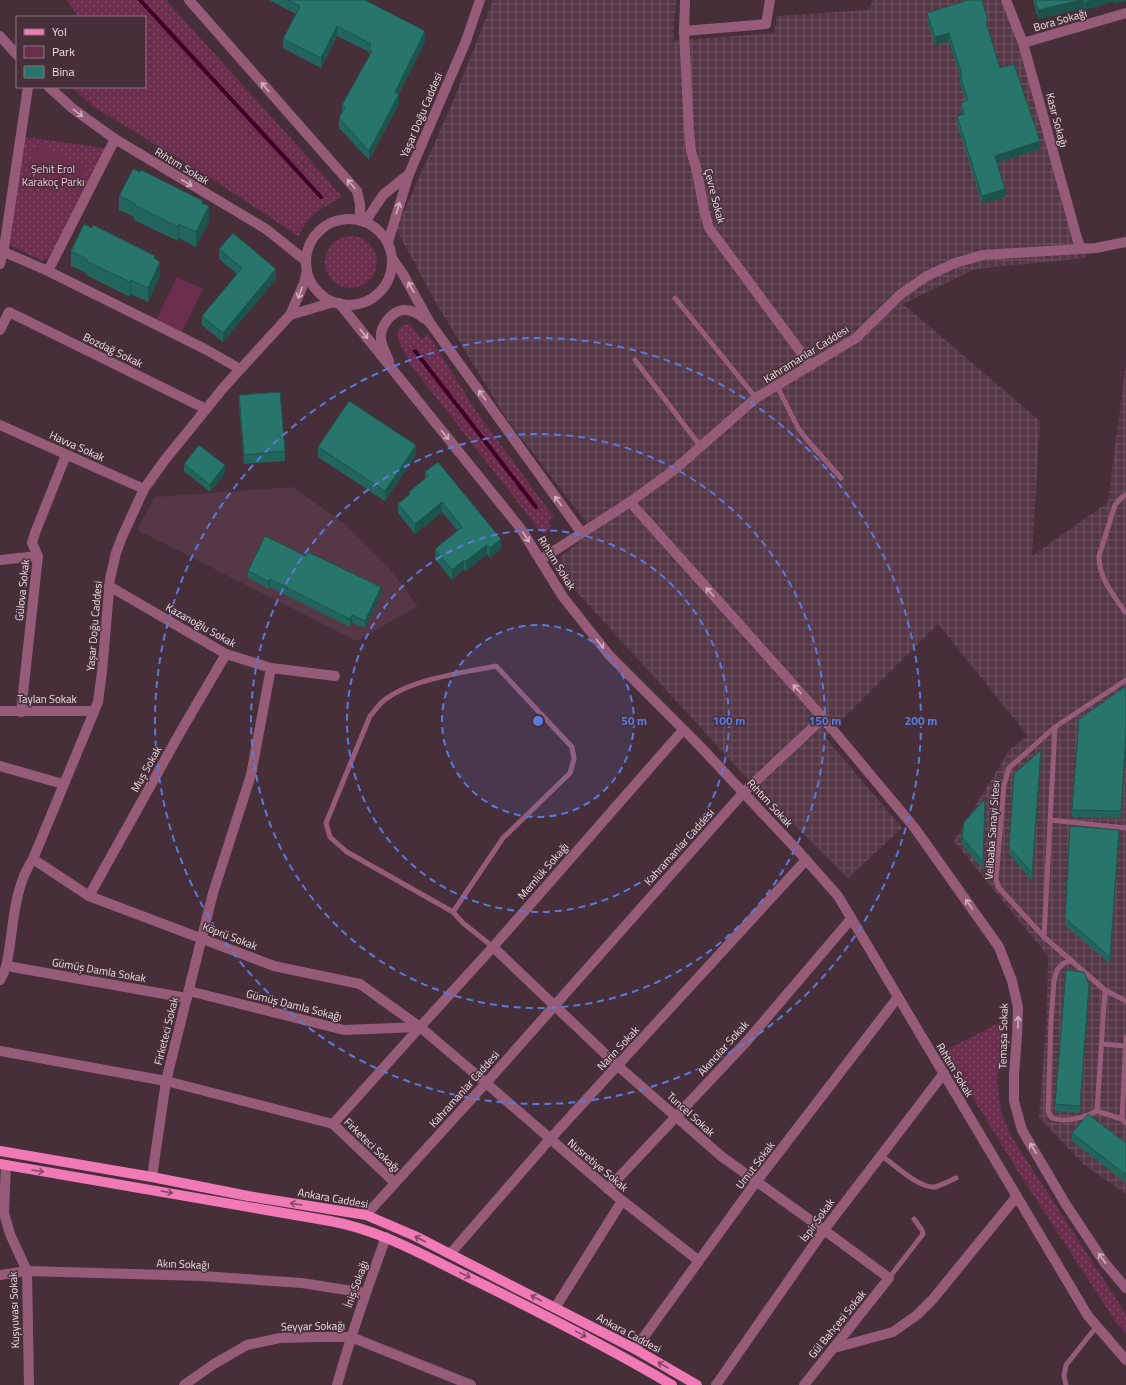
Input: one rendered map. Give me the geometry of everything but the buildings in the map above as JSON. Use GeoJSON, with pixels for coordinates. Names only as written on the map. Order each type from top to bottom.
{"type":"FeatureCollection","features":[{"type":"Feature","properties":{"kind":"main road","name":"Ankara Caddesi"},"geometry":{"type":"LineString","coordinates":[[0,1151],[152,1177],[248,1196],[366,1215],[391,1225],[450,1254],[635,1349],[697,1385]]}},
{"type":"Feature","properties":{"kind":"main road","name":"Ankara Caddesi"},"geometry":{"type":"LineString","coordinates":[[3,1165],[315,1218],[362,1228],[386,1237],[548,1316],[672,1385]]}},
{"type":"Feature","properties":{"kind":"main road"},"geometry":{"type":"LineString","coordinates":[[362,1228],[366,1215]]}},
{"type":"Feature","properties":{"kind":"street"},"geometry":{"type":"LineString","coordinates":[[189,0],[357,191],[362,221]]}},
{"type":"Feature","properties":{"kind":"street","name":"Yaşar Doğu Caddesi"},"geometry":{"type":"LineString","coordinates":[[388,242],[409,174],[466,41],[480,0]]}},
{"type":"Feature","properties":{"kind":"street","name":"Çevre Sokak"},"geometry":{"type":"LineString","coordinates":[[686,0],[684,31],[691,151],[697,171],[709,228],[811,366]]}},
{"type":"Feature","properties":{"kind":"street"},"geometry":{"type":"LineString","coordinates":[[684,31],[766,24],[770,0]]}},
{"type":"Feature","properties":{"kind":"street","name":"Kasır Sokağı"},"geometry":{"type":"LineString","coordinates":[[1006,0],[1023,42],[1080,249]]}},
{"type":"Feature","properties":{"kind":"street","name":"Bora Sokağı"},"geometry":{"type":"LineString","coordinates":[[1023,42],[1126,15]]}},
{"type":"Feature","properties":{"kind":"street"},"geometry":{"type":"LineString","coordinates":[[0,36],[16,54]]}},
{"type":"Feature","properties":{"kind":"street"},"geometry":{"type":"LineString","coordinates":[[0,264],[4,252],[28,88]]}},
{"type":"Feature","properties":{"kind":"street","name":"Rıhtım Sokak"},"geometry":{"type":"LineString","coordinates":[[50,88],[72,108],[114,139],[266,229],[307,266]]}},
{"type":"Feature","properties":{"kind":"street"},"geometry":{"type":"LineString","coordinates":[[48,271],[114,139]]}},
{"type":"Feature","properties":{"kind":"street"},"geometry":{"type":"LineString","coordinates":[[362,221],[383,195],[409,174]]}},
{"type":"Feature","properties":{"kind":"street"},"geometry":{"type":"LineString","coordinates":[[290,315],[301,289],[307,266],[309,246],[316,235],[325,226],[338,220],[352,219],[362,221],[379,230],[388,242],[392,258],[392,270],[387,283],[378,295],[366,302],[353,305],[337,303],[329,300],[319,292],[311,282],[307,266]]}},
{"type":"Feature","properties":{"kind":"street","name":"Kahramanlar Caddesi"},"geometry":{"type":"LineString","coordinates":[[540,560],[581,532],[630,502],[674,470],[756,398],[856,338],[901,294],[927,276],[955,263],[983,255],[1096,248],[1126,242]]}},
{"type":"Feature","properties":{"kind":"street"},"geometry":{"type":"LineString","coordinates":[[4,252],[48,271],[205,349],[240,370]]}},
{"type":"Feature","properties":{"kind":"street"},"geometry":{"type":"LineString","coordinates":[[392,258],[403,274],[430,323],[581,532]]}},
{"type":"Feature","properties":{"kind":"street"},"geometry":{"type":"LineString","coordinates":[[290,315],[337,303]]}},
{"type":"Feature","properties":{"kind":"street","name":"Rıhtım Sokak"},"geometry":{"type":"LineString","coordinates":[[337,303],[521,529],[563,597],[609,655],[744,793],[838,896],[1088,1316],[1126,1360]]}},
{"type":"Feature","properties":{"kind":"street"},"geometry":{"type":"LineString","coordinates":[[393,370],[381,340],[382,328],[391,316],[403,310],[412,311],[430,323]]}},
{"type":"Feature","properties":{"kind":"street","name":"Bozdağ Sokak"},"geometry":{"type":"LineString","coordinates":[[0,330],[9,312],[206,409]]}},
{"type":"Feature","properties":{"kind":"street","name":"Yaşar Doğu Caddesi"},"geometry":{"type":"LineString","coordinates":[[0,980],[7,966],[18,894],[25,870],[32,859],[94,711],[100,690],[109,586],[118,548],[144,489],[164,461],[206,409],[290,315]]}},
{"type":"Feature","properties":{"kind":"street","name":"Havva Sokak"},"geometry":{"type":"LineString","coordinates":[[0,425],[144,489]]}},
{"type":"Feature","properties":{"kind":"street","name":"Gülova Sokak"},"geometry":{"type":"LineString","coordinates":[[20,712],[38,556],[32,543],[34,533],[66,455]]}},
{"type":"Feature","properties":{"kind":"street"},"geometry":{"type":"LineString","coordinates":[[630,502],[823,718]]}},
{"type":"Feature","properties":{"kind":"street"},"geometry":{"type":"LineString","coordinates":[[0,560],[38,556]]}},
{"type":"Feature","properties":{"kind":"street","name":"Kazanoğlu Sokak"},"geometry":{"type":"LineString","coordinates":[[109,586],[226,654],[271,668],[335,676]]}},
{"type":"Feature","properties":{"kind":"street","name":"Muş Sokak"},"geometry":{"type":"LineString","coordinates":[[89,896],[181,731],[226,654]]}},
{"type":"Feature","properties":{"kind":"street","name":"Firketeci Sokak"},"geometry":{"type":"LineString","coordinates":[[0,1051],[166,1082],[213,892],[251,775],[271,668]]}},
{"type":"Feature","properties":{"kind":"street","name":"Taylan Sokak"},"geometry":{"type":"LineString","coordinates":[[0,711],[94,711]]}},
{"type":"Feature","properties":{"kind":"street","name":"Kahramanlar Caddesi"},"geometry":{"type":"LineString","coordinates":[[366,1215],[486,1083],[744,793],[823,718]]}},
{"type":"Feature","properties":{"kind":"street","name":"Temaşa Sokak"},"geometry":{"type":"LineString","coordinates":[[823,718],[914,827],[999,947],[1012,981],[1018,1007],[1014,1101],[1022,1130],[1065,1203],[1104,1262],[1126,1288]]}},
{"type":"Feature","properties":{"kind":"street","name":"Memlük Sokağı"},"geometry":{"type":"LineString","coordinates":[[333,1124],[493,946],[683,730]]}},
{"type":"Feature","properties":{"kind":"street"},"geometry":{"type":"LineString","coordinates":[[0,766],[63,784]]}},
{"type":"Feature","properties":{"kind":"street","name":"Köprü Sokak"},"geometry":{"type":"LineString","coordinates":[[32,859],[89,896],[274,966],[360,984],[420,1027],[486,1083]]}},
{"type":"Feature","properties":{"kind":"street","name":"Narin Sokak"},"geometry":{"type":"LineString","coordinates":[[450,1254],[550,1139],[806,860]]}},
{"type":"Feature","properties":{"kind":"street","name":"Akıncılar Sokak"},"geometry":{"type":"LineString","coordinates":[[608,1189],[747,1041],[852,919]]}},
{"type":"Feature","properties":{"kind":"street","name":"Tuncel Sokak"},"geometry":{"type":"LineString","coordinates":[[493,946],[618,1066],[721,1156],[890,1278]]}},
{"type":"Feature","properties":{"kind":"street","name":"Gümüş Damla Sokak"},"geometry":{"type":"LineString","coordinates":[[7,966],[188,995]]}},
{"type":"Feature","properties":{"kind":"street","name":"Gümüş Damla Sokağı"},"geometry":{"type":"LineString","coordinates":[[188,995],[344,1030],[420,1027]]}},
{"type":"Feature","properties":{"kind":"street","name":"Umut Sokak"},"geometry":{"type":"LineString","coordinates":[[635,1349],[756,1182],[898,997]]}},
{"type":"Feature","properties":{"kind":"street","name":"İspir Sokak"},"geometry":{"type":"LineString","coordinates":[[716,1385],[824,1230],[944,1074]]}},
{"type":"Feature","properties":{"kind":"street"},"geometry":{"type":"LineString","coordinates":[[152,1177],[166,1082],[333,1124]]}},
{"type":"Feature","properties":{"kind":"street","name":"Nusretiye Sokak"},"geometry":{"type":"LineString","coordinates":[[486,1083],[622,1201],[699,1261]]}},
{"type":"Feature","properties":{"kind":"street","name":"Firketeci Sokağı"},"geometry":{"type":"LineString","coordinates":[[333,1124],[395,1183]]}},
{"type":"Feature","properties":{"kind":"street","name":"Kuşyuvası Sokak"},"geometry":{"type":"LineString","coordinates":[[3,1165],[4,1212],[10,1234],[27,1271],[29,1385]]}},
{"type":"Feature","properties":{"kind":"street"},"geometry":{"type":"LineString","coordinates":[[834,1348],[893,1332],[917,1315],[933,1299],[1017,1196]]}},
{"type":"Feature","properties":{"kind":"street"},"geometry":{"type":"LineString","coordinates":[[555,1308],[622,1201]]}},
{"type":"Feature","properties":{"kind":"street","name":"İniş Sokağı"},"geometry":{"type":"LineString","coordinates":[[337,1385],[365,1293],[386,1237]]}},
{"type":"Feature","properties":{"kind":"street","name":"Akın Sokağı"},"geometry":{"type":"LineString","coordinates":[[0,1275],[27,1271],[202,1276],[302,1284],[365,1293]]}},
{"type":"Feature","properties":{"kind":"street","name":"Gül Bahçesi Sokak"},"geometry":{"type":"LineString","coordinates":[[804,1385],[890,1278]]}},
{"type":"Feature","properties":{"kind":"street","name":"Seyyar Sokağı"},"geometry":{"type":"LineString","coordinates":[[184,1385],[214,1364],[247,1345],[280,1338],[351,1337],[471,1385]]}},
{"type":"Feature","properties":{"kind":"lane"},"geometry":{"type":"LineString","coordinates":[[675,298],[756,398]]}},
{"type":"Feature","properties":{"kind":"lane"},"geometry":{"type":"LineString","coordinates":[[635,360],[701,447]]}},
{"type":"Feature","properties":{"kind":"lane"},"geometry":{"type":"LineString","coordinates":[[777,386],[798,428],[841,478]]}},
{"type":"Feature","properties":{"kind":"lane"},"geometry":{"type":"LineString","coordinates":[[1125,612],[1104,581],[1100,569],[1099,556],[1115,505],[1126,495]]}},
{"type":"Feature","properties":{"kind":"lane"},"geometry":{"type":"LineString","coordinates":[[453,912],[503,838],[570,773],[574,759],[572,747],[496,666],[416,683],[397,692],[382,702],[370,716],[326,823],[330,837],[347,852],[453,912],[463,923],[493,946]]}},
{"type":"Feature","properties":{"kind":"lane","name":"Velibaba Sanayi Sitesi"},"geometry":{"type":"LineString","coordinates":[[1126,680],[1055,727],[1010,768],[1004,784],[996,880],[999,888],[1044,937],[1105,990],[1126,1001]]}},
{"type":"Feature","properties":{"kind":"lane"},"geometry":{"type":"LineString","coordinates":[[1044,937],[1055,727]]}},
{"type":"Feature","properties":{"kind":"lane"},"geometry":{"type":"LineString","coordinates":[[1050,820],[1126,828]]}},
{"type":"Feature","properties":{"kind":"lane"},"geometry":{"type":"LineString","coordinates":[[1071,960],[1064,963],[1057,970],[1054,981],[1048,1112],[1052,1118],[1058,1120],[1073,1120],[1097,1111],[1122,1119],[1126,1123]]}},
{"type":"Feature","properties":{"kind":"lane"},"geometry":{"type":"LineString","coordinates":[[1097,1111],[1105,990]]}},
{"type":"Feature","properties":{"kind":"lane"},"geometry":{"type":"LineString","coordinates":[[1122,1119],[1126,1037]]}},
{"type":"Feature","properties":{"kind":"lane"},"geometry":{"type":"LineString","coordinates":[[1102,1044],[1126,1046]]}},
{"type":"Feature","properties":{"kind":"lane"},"geometry":{"type":"LineString","coordinates":[[881,1155],[925,1186],[936,1187],[956,1178]]}},
{"type":"Feature","properties":{"kind":"lane"},"geometry":{"type":"LineString","coordinates":[[890,1278],[923,1234],[922,1230],[914,1219]]}},
{"type":"Feature","properties":{"kind":"lane"},"geometry":{"type":"LineString","coordinates":[[1066,1385],[1064,1376],[1066,1365],[1097,1326]]}},
{"type":"Feature","properties":{"kind":"shaded area"},"geometry":{"type":"Polygon","coordinates":[[[493,0],[676,0],[673,41],[774,33],[777,16],[868,10],[873,0],[1000,0],[1019,44],[1071,236],[1095,246],[1085,258],[975,269],[903,304],[1040,421],[1032,556],[1108,502],[1126,363],[1126,1194],[1083,1164],[1039,1117],[1046,1027],[1048,956],[954,841],[1010,749],[1028,736],[938,624],[825,737],[902,828],[848,878],[744,775],[551,564],[593,531],[506,418],[436,303],[396,229],[452,104],[493,0]]]}},
{"type":"Feature","properties":{"kind":"shaded area"},"geometry":{"type":"Polygon","coordinates":[[[292,487],[344,523],[389,568],[418,606],[357,641],[137,530],[155,497],[292,487]]]}},
{"type":"Feature","properties":{"kind":"green space"},"geometry":{"type":"Polygon","coordinates":[[[66,0],[166,0],[342,197],[317,212],[307,222],[298,236],[215,181],[94,107],[72,88],[146,88],[146,16],[78,16],[66,0]]]}},
{"type":"Feature","properties":{"kind":"green space","name":"Şehit Erol Karakoç Parkı"},"geometry":{"type":"Polygon","coordinates":[[[24,137],[105,148],[50,257],[42,261],[10,245],[24,137]]]}},
{"type":"Feature","properties":{"kind":"green space"},"geometry":{"type":"Polygon","coordinates":[[[38,144],[88,168],[77,192],[27,167],[38,144]]]}},
{"type":"Feature","properties":{"kind":"green space"},"geometry":{"type":"Polygon","coordinates":[[[351,236],[365,240],[373,248],[377,262],[373,276],[365,284],[351,288],[337,284],[329,276],[325,262],[329,248],[337,240],[351,236]]]}},
{"type":"Feature","properties":{"kind":"green space"},"geometry":{"type":"Polygon","coordinates":[[[177,277],[203,289],[182,332],[156,320],[177,277]]]}},
{"type":"Feature","properties":{"kind":"green space"},"geometry":{"type":"Polygon","coordinates":[[[410,324],[422,340],[428,334],[476,411],[554,517],[549,521],[550,528],[545,533],[541,532],[410,364],[398,339],[398,330],[403,325],[410,324]]]}},
{"type":"Feature","properties":{"kind":"green space"},"geometry":{"type":"Polygon","coordinates":[[[1005,1020],[997,1081],[1001,1111],[1011,1136],[1126,1314],[1126,1333],[1117,1324],[1019,1173],[944,1051],[1005,1020]]]}},
{"type":"Feature","properties":{"kind":"waterway"},"geometry":{"type":"LineString","coordinates":[[140,0],[321,197]]}},
{"type":"Feature","properties":{"kind":"waterway"},"geometry":{"type":"LineString","coordinates":[[415,351],[536,507]]}}]}
